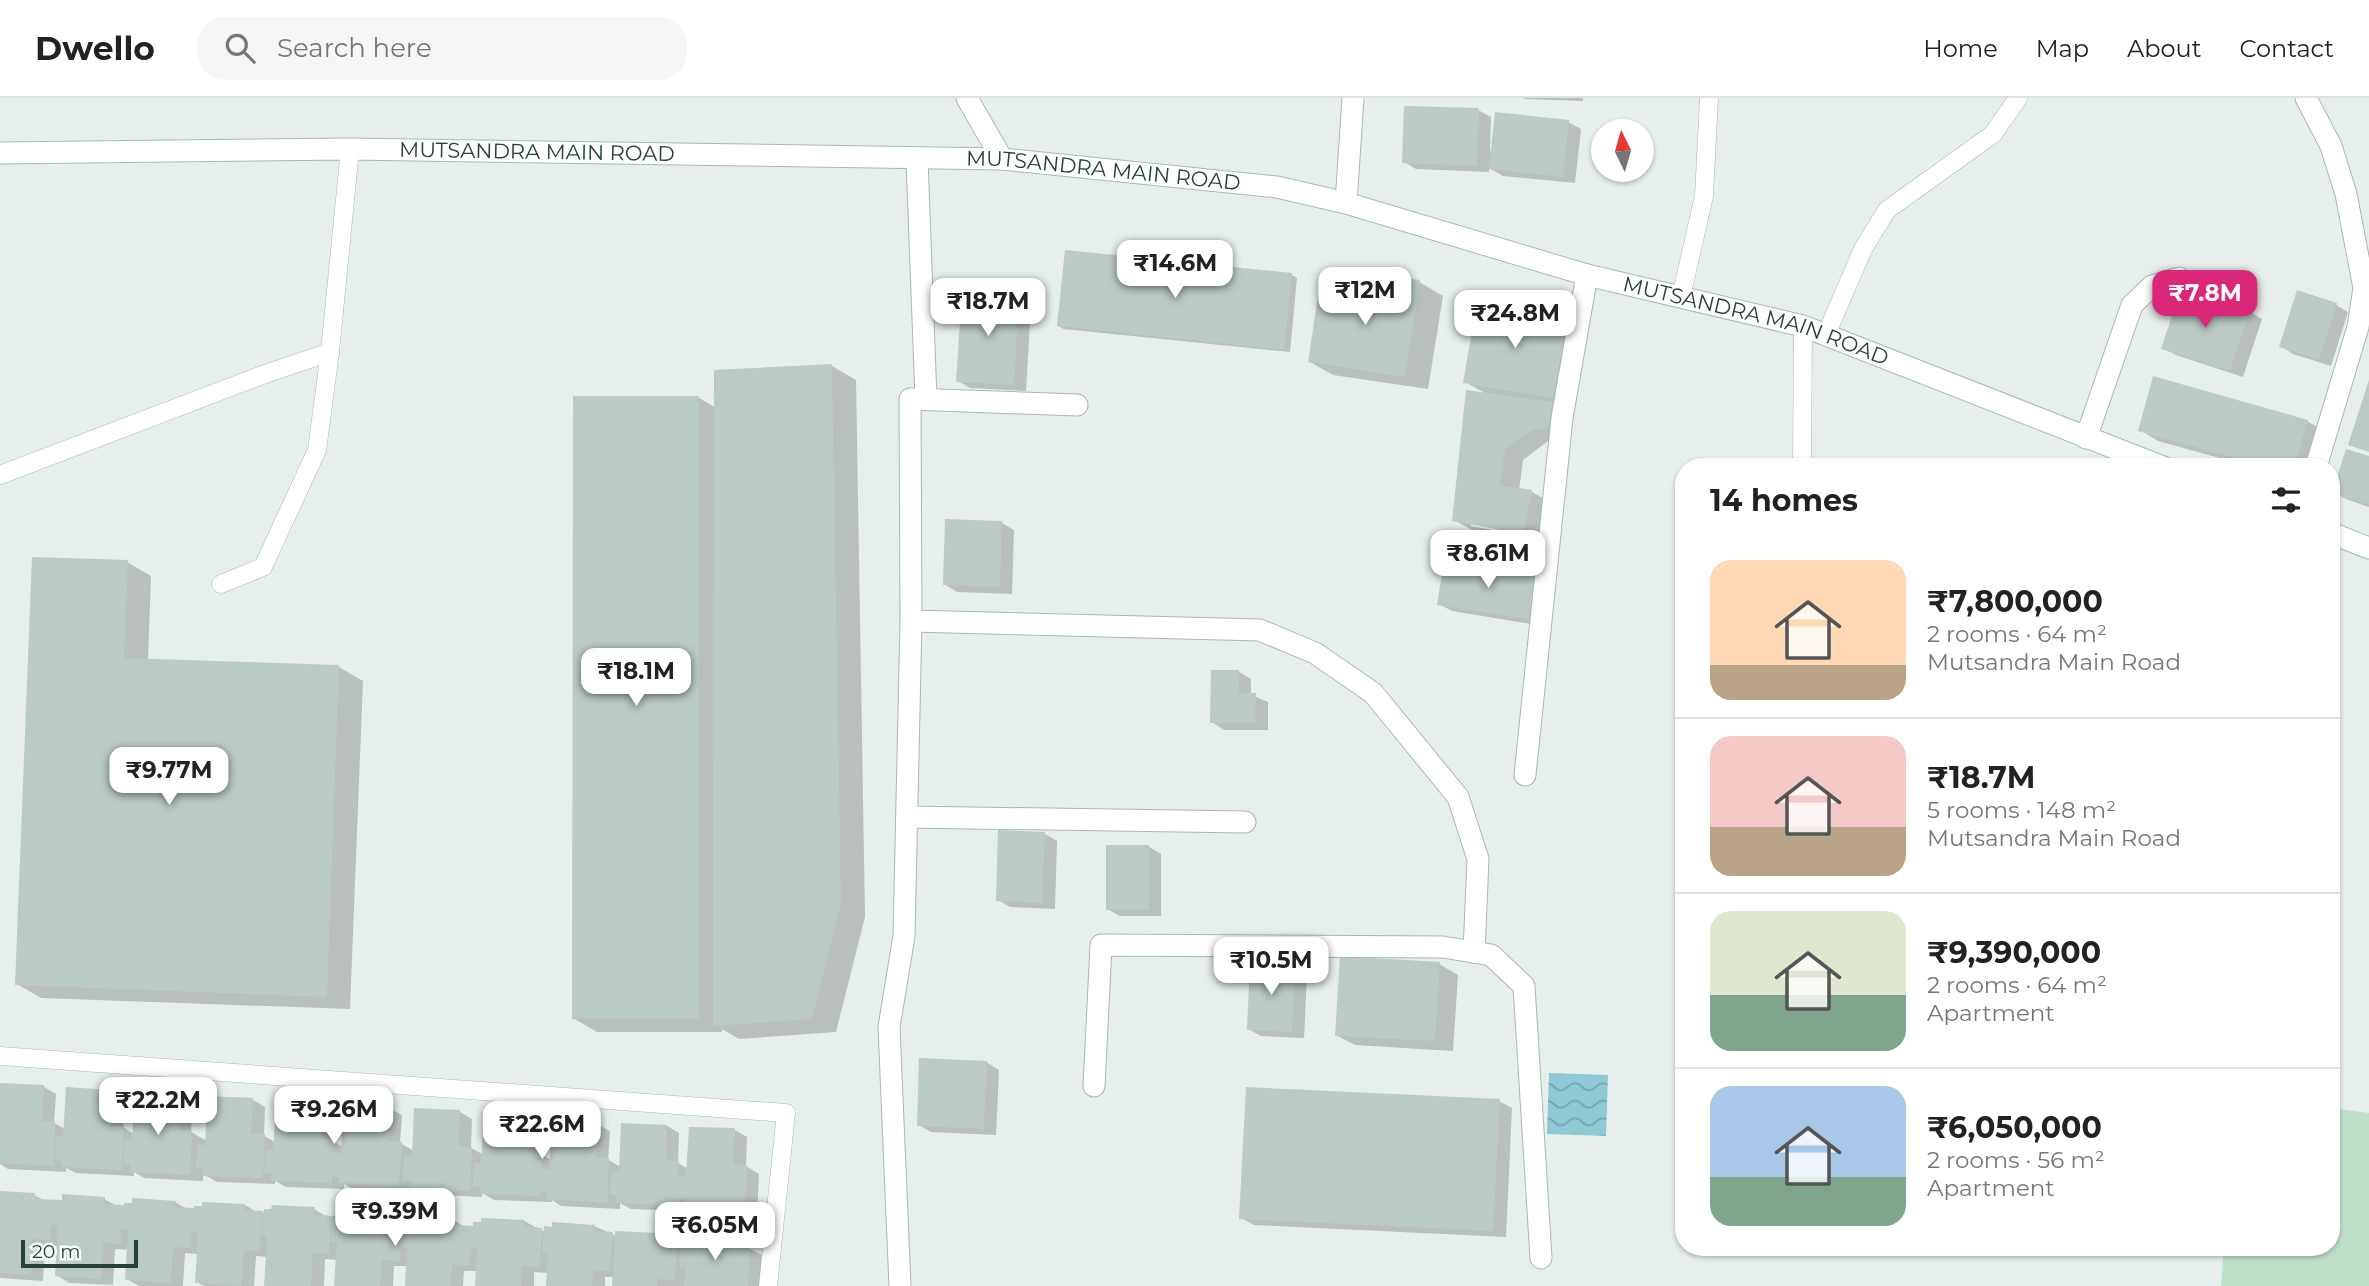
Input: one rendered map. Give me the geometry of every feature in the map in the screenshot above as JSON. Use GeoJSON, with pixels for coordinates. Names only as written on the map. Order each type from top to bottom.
{"type":"FeatureCollection","features":[{"type":"Feature","properties":{"kind":"street"},"geometry":{"type":"LineString","coordinates":[[967,98],[1002,159]]}},
{"type":"Feature","properties":{"kind":"street"},"geometry":{"type":"LineString","coordinates":[[1346,203],[1353,98]]}},
{"type":"Feature","properties":{"kind":"street"},"geometry":{"type":"LineString","coordinates":[[2306,98],[2331,146],[2346,194],[2364,288],[2358,327],[2319,458]]}},
{"type":"Feature","properties":{"kind":"street","name":"MUTSANDRA MAIN ROAD"},"geometry":{"type":"LineString","coordinates":[[0,153],[350,149],[917,160],[1002,159],[1277,187],[1346,203],[1587,275],[1803,326],[2139,458]]}},
{"type":"Feature","properties":{"kind":"street"},"geometry":{"type":"LineString","coordinates":[[917,160],[926,399]]}},
{"type":"Feature","properties":{"kind":"street"},"geometry":{"type":"LineString","coordinates":[[1525,775],[1562,418],[1587,275]]}},
{"type":"Feature","properties":{"kind":"street"},"geometry":{"type":"LineString","coordinates":[[2087,438],[2132,305],[2152,286],[2179,278]]}},
{"type":"Feature","properties":{"kind":"street"},"geometry":{"type":"LineString","coordinates":[[900,1286],[889,1027],[904,936],[911,621],[910,399],[1077,405]]}},
{"type":"Feature","properties":{"kind":"street"},"geometry":{"type":"LineString","coordinates":[[2340,537],[2369,548]]}},
{"type":"Feature","properties":{"kind":"street"},"geometry":{"type":"LineString","coordinates":[[911,621],[1260,630],[1315,653],[1373,693],[1458,797],[1478,859],[1474,952]]}},
{"type":"Feature","properties":{"kind":"street"},"geometry":{"type":"LineString","coordinates":[[906,817],[1245,822]]}},
{"type":"Feature","properties":{"kind":"street"},"geometry":{"type":"LineString","coordinates":[[1094,1087],[1101,945],[1443,947],[1491,955],[1524,986],[1541,1258]]}},
{"type":"Feature","properties":{"kind":"lane"},"geometry":{"type":"LineString","coordinates":[[1681,297],[1704,196],[1709,98]]}},
{"type":"Feature","properties":{"kind":"lane"},"geometry":{"type":"LineString","coordinates":[[1826,335],[1863,249],[1887,209],[1993,134],[2018,98]]}},
{"type":"Feature","properties":{"kind":"lane"},"geometry":{"type":"LineString","coordinates":[[221,584],[262,567],[317,450],[330,352],[350,149]]}},
{"type":"Feature","properties":{"kind":"lane"},"geometry":{"type":"LineString","coordinates":[[1802,458],[1803,326]]}},
{"type":"Feature","properties":{"kind":"lane"},"geometry":{"type":"LineString","coordinates":[[0,474],[330,352]]}},
{"type":"Feature","properties":{"kind":"lane"},"geometry":{"type":"LineString","coordinates":[[0,1056],[786,1113],[768,1286]]}},
{"type":"Feature","properties":{"kind":"green space"},"geometry":{"type":"Polygon","coordinates":[[[2340,1109],[2369,1113],[2369,1286],[2221,1286],[2223,1256],[2340,1256],[2340,1109]]]}},
{"type":"Feature","properties":{"kind":"water"},"geometry":{"type":"Polygon","coordinates":[[[1549,1073],[1608,1075],[1606,1136],[1547,1134],[1549,1073]]]}},
{"type":"Feature","properties":{"kind":"building"},"geometry":{"type":"Polygon","coordinates":[[[1404,106],[1479,108],[1477,166],[1402,163],[1404,106]]]}},
{"type":"Feature","properties":{"kind":"building"},"geometry":{"type":"Polygon","coordinates":[[[1495,112],[1569,120],[1563,177],[1489,169],[1495,112]]]}},
{"type":"Feature","properties":{"kind":"building"},"geometry":{"type":"Polygon","coordinates":[[[1065,250],[1292,273],[1284,350],[1057,326],[1065,250]]]}},
{"type":"Feature","properties":{"kind":"building"},"geometry":{"type":"Polygon","coordinates":[[[1393,276],[1420,280],[1405,377],[1308,362],[1320,283],[1390,294],[1393,276]]]}},
{"type":"Feature","properties":{"kind":"building"},"geometry":{"type":"Polygon","coordinates":[[[2181,288],[2250,311],[2230,371],[2161,349],[2181,288]]]}},
{"type":"Feature","properties":{"kind":"building"},"geometry":{"type":"Polygon","coordinates":[[[2297,290],[2337,303],[2319,360],[2279,347],[2297,290]]]}},
{"type":"Feature","properties":{"kind":"building"},"geometry":{"type":"Polygon","coordinates":[[[962,291],[1019,295],[1014,385],[956,382],[962,291]]]}},
{"type":"Feature","properties":{"kind":"building"},"geometry":{"type":"Polygon","coordinates":[[[1477,302],[1567,318],[1554,398],[1463,383],[1477,302]]]}},
{"type":"Feature","properties":{"kind":"building"},"geometry":{"type":"Polygon","coordinates":[[[832,364],[841,903],[812,1019],[713,1026],[714,370],[832,364]]]}},
{"type":"Feature","properties":{"kind":"building"},"geometry":{"type":"Polygon","coordinates":[[[2153,376],[2308,420],[2297,458],[2235,458],[2138,431],[2153,376]]]}},
{"type":"Feature","properties":{"kind":"building"},"geometry":{"type":"Polygon","coordinates":[[[2369,380],[2369,452],[2348,445],[2369,380]]]}},
{"type":"Feature","properties":{"kind":"building"},"geometry":{"type":"Polygon","coordinates":[[[1466,390],[1553,402],[1547,430],[1533,429],[1505,449],[1500,485],[1532,490],[1523,534],[1452,521],[1466,390]]]}},
{"type":"Feature","properties":{"kind":"building"},"geometry":{"type":"Polygon","coordinates":[[[573,396],[699,396],[699,1019],[572,1019],[573,396]]]}},
{"type":"Feature","properties":{"kind":"building"},"geometry":{"type":"Polygon","coordinates":[[[2346,449],[2369,456],[2369,505],[2340,496],[2340,468],[2346,449]]]}},
{"type":"Feature","properties":{"kind":"building"},"geometry":{"type":"Polygon","coordinates":[[[945,519],[1002,521],[1000,587],[943,585],[945,519]]]}},
{"type":"Feature","properties":{"kind":"building"},"geometry":{"type":"Polygon","coordinates":[[[32,557],[128,560],[124,658],[339,665],[327,997],[15,985],[32,557]]]}},
{"type":"Feature","properties":{"kind":"building"},"geometry":{"type":"Polygon","coordinates":[[[1444,561],[1538,576],[1531,620],[1437,605],[1444,561]]]}},
{"type":"Feature","properties":{"kind":"building"},"geometry":{"type":"Polygon","coordinates":[[[1211,670],[1239,670],[1239,693],[1256,693],[1255,723],[1210,723],[1211,670]]]}},
{"type":"Feature","properties":{"kind":"building"},"geometry":{"type":"Polygon","coordinates":[[[998,830],[1045,832],[1042,903],[996,901],[998,830]]]}},
{"type":"Feature","properties":{"kind":"building"},"geometry":{"type":"Polygon","coordinates":[[[1106,845],[1149,845],[1149,910],[1106,910],[1106,845]]]}},
{"type":"Feature","properties":{"kind":"building"},"geometry":{"type":"Polygon","coordinates":[[[1340,956],[1440,962],[1435,1041],[1335,1036],[1340,956]]]}},
{"type":"Feature","properties":{"kind":"building"},"geometry":{"type":"Polygon","coordinates":[[[1250,962],[1295,965],[1292,1032],[1247,1030],[1250,962]]]}},
{"type":"Feature","properties":{"kind":"building"},"geometry":{"type":"Polygon","coordinates":[[[919,1058],[987,1061],[984,1129],[917,1126],[919,1058]]]}},
{"type":"Feature","properties":{"kind":"building"},"geometry":{"type":"Polygon","coordinates":[[[0,1083],[44,1085],[42,1121],[55,1121],[54,1166],[0,1163],[0,1083]]]}},
{"type":"Feature","properties":{"kind":"building"},"geometry":{"type":"Polygon","coordinates":[[[66,1087],[112,1090],[110,1126],[124,1126],[122,1170],[61,1167],[61,1161],[55,1160],[56,1136],[63,1137],[66,1087]]]}},
{"type":"Feature","properties":{"kind":"building"},"geometry":{"type":"Polygon","coordinates":[[[1246,1087],[1500,1099],[1493,1231],[1239,1219],[1246,1087]]]}},
{"type":"Feature","properties":{"kind":"building"},"geometry":{"type":"Polygon","coordinates":[[[135,1092],[181,1094],[179,1130],[192,1131],[190,1175],[130,1172],[130,1165],[123,1165],[125,1141],[132,1141],[135,1092]]]}},
{"type":"Feature","properties":{"kind":"building"},"geometry":{"type":"Polygon","coordinates":[[[207,1096],[253,1098],[251,1134],[265,1134],[263,1178],[203,1176],[203,1168],[196,1168],[197,1145],[205,1145],[207,1096]]]}},
{"type":"Feature","properties":{"kind":"building"},"geometry":{"type":"Polygon","coordinates":[[[276,1101],[322,1103],[320,1139],[334,1139],[333,1152],[341,1153],[343,1103],[390,1106],[388,1141],[402,1142],[399,1186],[339,1183],[339,1177],[332,1176],[332,1183],[271,1181],[271,1173],[264,1173],[266,1150],[273,1150],[276,1101]]]}},
{"type":"Feature","properties":{"kind":"building"},"geometry":{"type":"Polygon","coordinates":[[[414,1108],[460,1110],[459,1146],[472,1147],[470,1191],[409,1188],[410,1181],[403,1181],[404,1157],[412,1157],[414,1108]]]}},
{"type":"Feature","properties":{"kind":"building"},"geometry":{"type":"Polygon","coordinates":[[[484,1114],[530,1116],[528,1152],[542,1152],[541,1169],[549,1169],[552,1120],[598,1122],[596,1157],[609,1158],[608,1203],[547,1199],[547,1192],[540,1192],[540,1196],[480,1194],[480,1187],[473,1186],[474,1163],[481,1163],[484,1114]]]}},
{"type":"Feature","properties":{"kind":"building"},"geometry":{"type":"Polygon","coordinates":[[[621,1123],[667,1125],[666,1160],[679,1161],[678,1176],[686,1176],[689,1127],[735,1128],[733,1164],[747,1165],[745,1209],[684,1206],[685,1199],[677,1199],[677,1205],[616,1203],[617,1195],[610,1195],[611,1172],[619,1172],[621,1123]]]}},
{"type":"Feature","properties":{"kind":"building"},"geometry":{"type":"Polygon","coordinates":[[[0,1191],[35,1193],[35,1199],[62,1200],[62,1194],[105,1197],[105,1204],[124,1205],[132,1203],[132,1198],[176,1201],[175,1207],[194,1208],[202,1206],[202,1202],[245,1204],[245,1210],[263,1211],[260,1251],[244,1250],[241,1286],[195,1283],[198,1233],[192,1232],[190,1248],[173,1247],[171,1283],[125,1280],[128,1229],[121,1229],[121,1244],[103,1243],[101,1279],[55,1276],[58,1225],[51,1225],[51,1240],[33,1239],[31,1275],[0,1273],[0,1191]]]}},
{"type":"Feature","properties":{"kind":"building"},"geometry":{"type":"Polygon","coordinates":[[[272,1205],[315,1207],[314,1214],[332,1216],[341,1216],[341,1211],[384,1214],[384,1220],[411,1221],[411,1216],[454,1219],[454,1225],[473,1226],[473,1222],[481,1222],[481,1218],[524,1220],[524,1226],[542,1228],[540,1267],[522,1266],[521,1286],[475,1286],[477,1249],[471,1248],[469,1266],[452,1264],[451,1286],[405,1286],[407,1247],[401,1247],[400,1261],[382,1260],[380,1286],[334,1286],[337,1242],[331,1242],[331,1228],[329,1254],[313,1253],[311,1286],[264,1286],[267,1236],[262,1235],[264,1209],[271,1209],[272,1205]]]}},
{"type":"Feature","properties":{"kind":"building"},"geometry":{"type":"Polygon","coordinates":[[[552,1222],[595,1225],[595,1231],[613,1232],[610,1271],[593,1270],[592,1286],[546,1286],[548,1253],[542,1253],[544,1226],[552,1227],[552,1222]]]}},
{"type":"Feature","properties":{"kind":"building"},"geometry":{"type":"Polygon","coordinates":[[[615,1231],[660,1233],[659,1240],[677,1241],[675,1280],[658,1279],[657,1286],[612,1286],[615,1231]]]}},
{"type":"Feature","properties":{"kind":"building"},"geometry":{"type":"Polygon","coordinates":[[[689,1236],[732,1239],[732,1245],[750,1246],[748,1286],[684,1286],[685,1267],[680,1267],[681,1240],[689,1241],[689,1236]]]}}]}
